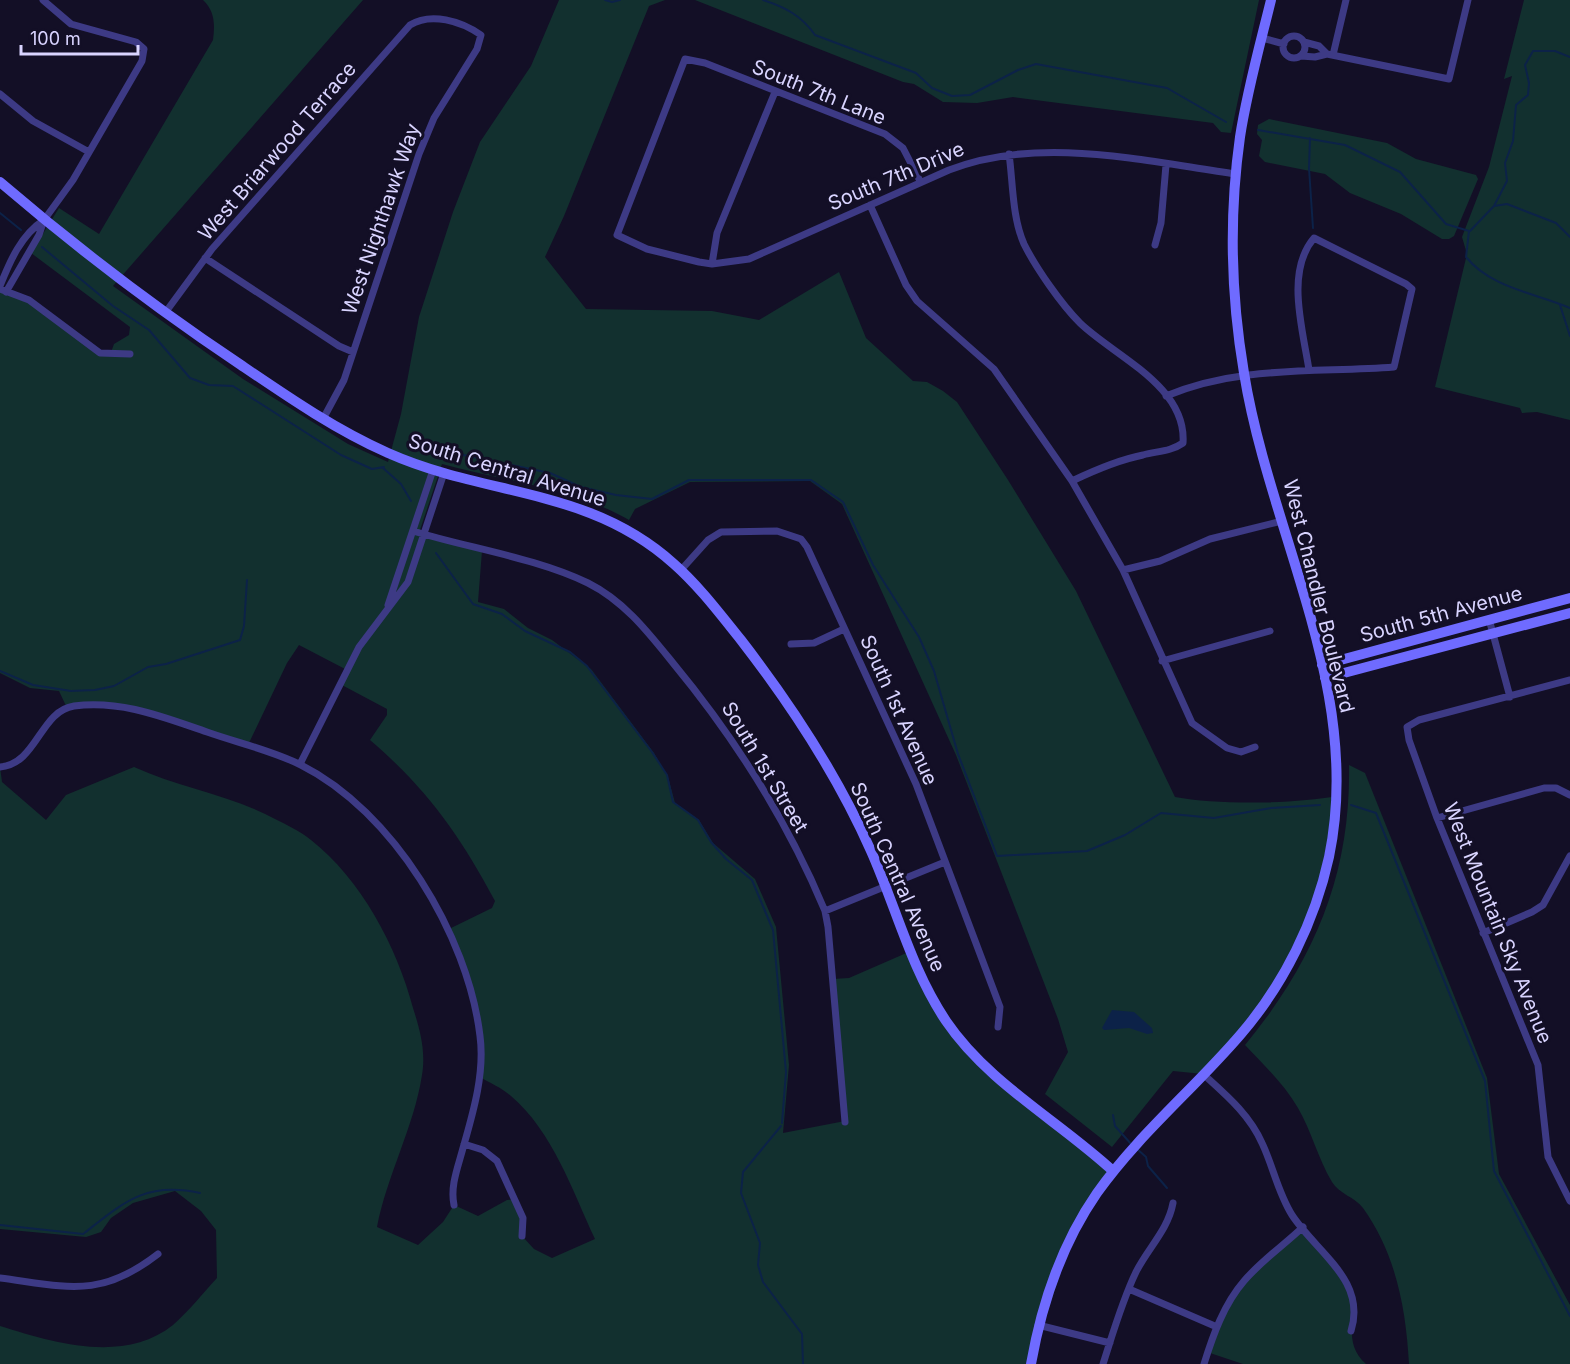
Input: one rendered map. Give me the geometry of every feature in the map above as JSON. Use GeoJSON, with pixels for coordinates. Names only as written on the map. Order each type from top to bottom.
{"type":"FeatureCollection","features":[{"type":"Feature","properties":{"kind":"street"},"geometry":{"type":"LineString","coordinates":[[2,289],[39,235],[44,220],[89,153],[142,61],[144,49],[136,42],[70,24],[43,0]]}},
{"type":"Feature","properties":{"kind":"street","name":"West Chandler Boulevard"},"geometry":{"type":"LineString","coordinates":[[1031,1364],[1038,1324],[1057,1265],[1074,1230],[1113,1171],[1241,1034],[1289,964],[1312,913],[1329,858],[1337,803],[1335,735],[1322,665],[1244,375],[1233,261],[1236,174],[1242,129],[1271,0]]}},
{"type":"Feature","properties":{"kind":"street"},"geometry":{"type":"LineString","coordinates":[[1330,54],[1346,0]]}},
{"type":"Feature","properties":{"kind":"street"},"geometry":{"type":"LineString","coordinates":[[1284,44],[1288,56],[1294,58],[1330,54],[1449,79],[1468,0]]}},
{"type":"Feature","properties":{"kind":"street","name":"West Nighthawk Way"},"geometry":{"type":"LineString","coordinates":[[323,419],[339,391],[419,153],[434,118],[477,49],[481,34],[472,28],[430,17],[420,19]]}},
{"type":"Feature","properties":{"kind":"street","name":"West Briarwood Terrace"},"geometry":{"type":"LineString","coordinates":[[165,313],[205,258],[410,25],[420,19]]}},
{"type":"Feature","properties":{"kind":"street"},"geometry":{"type":"LineString","coordinates":[[1284,44],[1293,36],[1319,46],[1330,54]]}},
{"type":"Feature","properties":{"kind":"street"},"geometry":{"type":"LineString","coordinates":[[1262,39],[1284,44]]}},
{"type":"Feature","properties":{"kind":"street"},"geometry":{"type":"LineString","coordinates":[[1300,56],[1304,51],[1304,42]]}},
{"type":"Feature","properties":{"kind":"street","name":"South 7th Lane"},"geometry":{"type":"LineString","coordinates":[[616,236],[685,59],[705,63],[885,134],[903,148],[920,182]]}},
{"type":"Feature","properties":{"kind":"street"},"geometry":{"type":"LineString","coordinates":[[712,264],[717,233],[775,92]]}},
{"type":"Feature","properties":{"kind":"street"},"geometry":{"type":"LineString","coordinates":[[0,94],[33,121],[89,153]]}},
{"type":"Feature","properties":{"kind":"street","name":"South 7th Drive"},"geometry":{"type":"LineString","coordinates":[[616,236],[647,249],[712,264],[749,259],[976,159],[1009,154],[1049,150],[1236,174]]}},
{"type":"Feature","properties":{"kind":"street"},"geometry":{"type":"LineString","coordinates":[[1009,154],[1017,220],[1028,251],[1078,321],[1149,377],[1166,396],[1184,430],[1183,443],[1174,449],[1142,455],[1099,468],[1072,481]]}},
{"type":"Feature","properties":{"kind":"street"},"geometry":{"type":"LineString","coordinates":[[1155,245],[1161,223],[1166,165]]}},
{"type":"Feature","properties":{"kind":"street","name":"South Central Avenue"},"geometry":{"type":"LineString","coordinates":[[0,182],[93,259],[165,313],[323,419],[390,454],[417,465],[594,513],[637,536],[681,570],[725,620],[793,710],[837,782],[886,886],[920,973],[957,1035],[994,1073],[1113,1171]]}},
{"type":"Feature","properties":{"kind":"street"},"geometry":{"type":"LineString","coordinates":[[870,204],[906,285],[916,301],[994,369],[1072,481],[1123,570],[1186,713],[1202,732],[1227,748],[1241,752],[1255,747]]}},
{"type":"Feature","properties":{"kind":"street"},"geometry":{"type":"LineString","coordinates":[[2,289],[15,254],[30,229],[44,220]]}},
{"type":"Feature","properties":{"kind":"street"},"geometry":{"type":"LineString","coordinates":[[1166,396],[1198,383],[1277,370],[1309,370],[1394,367],[1412,290],[1406,284],[1314,238],[1305,252],[1298,282],[1300,315],[1309,370]]}},
{"type":"Feature","properties":{"kind":"street"},"geometry":{"type":"LineString","coordinates":[[15,254],[23,259]]}},
{"type":"Feature","properties":{"kind":"street"},"geometry":{"type":"LineString","coordinates":[[205,258],[339,346],[353,352]]}},
{"type":"Feature","properties":{"kind":"street"},"geometry":{"type":"LineString","coordinates":[[2,289],[44,310],[100,353],[130,354]]}},
{"type":"Feature","properties":{"kind":"street"},"geometry":{"type":"LineString","coordinates":[[386,610],[413,531],[439,472]]}},
{"type":"Feature","properties":{"kind":"street"},"geometry":{"type":"LineString","coordinates":[[300,764],[359,647],[408,582],[424,535],[439,472]]}},
{"type":"Feature","properties":{"kind":"street"},"geometry":{"type":"LineString","coordinates":[[1123,570],[1160,561],[1210,540],[1282,521]]}},
{"type":"Feature","properties":{"kind":"street","name":"South 1st Street"},"geometry":{"type":"LineString","coordinates":[[413,531],[568,574],[609,596],[628,611],[709,705],[735,743],[794,845],[825,911],[845,1122]]}},
{"type":"Feature","properties":{"kind":"street","name":"South 1st Avenue"},"geometry":{"type":"LineString","coordinates":[[681,570],[708,540],[722,532],[777,531],[790,533],[801,539],[811,554],[916,784],[1000,1007],[998,1027]]}},
{"type":"Feature","properties":{"kind":"street","name":"South 5th Avenue"},"geometry":{"type":"LineString","coordinates":[[1322,665],[1570,598]]}},
{"type":"Feature","properties":{"kind":"street","name":"South 5th Avenue"},"geometry":{"type":"LineString","coordinates":[[1325,678],[1570,613]]}},
{"type":"Feature","properties":{"kind":"street"},"geometry":{"type":"LineString","coordinates":[[1489,620],[1510,697],[1570,680]]}},
{"type":"Feature","properties":{"kind":"street"},"geometry":{"type":"LineString","coordinates":[[791,644],[814,643],[844,629]]}},
{"type":"Feature","properties":{"kind":"street"},"geometry":{"type":"LineString","coordinates":[[1162,661],[1270,631]]}},
{"type":"Feature","properties":{"kind":"street","name":"West Mountain Sky Avenue"},"geometry":{"type":"LineString","coordinates":[[1510,697],[1419,720],[1407,727],[1409,740],[1437,818],[1538,1065],[1548,1157],[1570,1201]]}},
{"type":"Feature","properties":{"kind":"street"},"geometry":{"type":"LineString","coordinates":[[0,767],[20,761],[60,712],[75,706],[123,706],[152,712],[300,764],[339,789],[375,821],[405,860],[449,929],[480,1036],[480,1077],[453,1184],[454,1205]]}},
{"type":"Feature","properties":{"kind":"street"},"geometry":{"type":"LineString","coordinates":[[1437,818],[1544,788],[1556,789],[1570,795]]}},
{"type":"Feature","properties":{"kind":"street"},"geometry":{"type":"LineString","coordinates":[[1483,933],[1543,905],[1570,856]]}},
{"type":"Feature","properties":{"kind":"street"},"geometry":{"type":"LineString","coordinates":[[825,911],[945,862]]}},
{"type":"Feature","properties":{"kind":"street"},"geometry":{"type":"LineString","coordinates":[[1203,1074],[1238,1107],[1255,1130],[1285,1202],[1343,1276],[1356,1314],[1351,1331]]}},
{"type":"Feature","properties":{"kind":"street"},"geometry":{"type":"LineString","coordinates":[[464,1144],[483,1150],[496,1161],[523,1218],[522,1236]]}},
{"type":"Feature","properties":{"kind":"street"},"geometry":{"type":"LineString","coordinates":[[1103,1364],[1137,1269],[1167,1224],[1173,1203]]}},
{"type":"Feature","properties":{"kind":"street"},"geometry":{"type":"LineString","coordinates":[[1204,1364],[1217,1327],[1245,1279],[1303,1227]]}},
{"type":"Feature","properties":{"kind":"street"},"geometry":{"type":"LineString","coordinates":[[0,1278],[72,1287],[97,1286],[130,1274],[158,1254]]}},
{"type":"Feature","properties":{"kind":"street"},"geometry":{"type":"LineString","coordinates":[[1129,1288],[1217,1327]]}},
{"type":"Feature","properties":{"kind":"street"},"geometry":{"type":"LineString","coordinates":[[1038,1324],[1110,1342]]}},
{"type":"Feature","properties":{"kind":"green space"},"geometry":{"type":"Polygon","coordinates":[[[203,0],[363,0],[113,286],[243,379],[348,444],[388,462],[401,414],[419,317],[453,212],[480,142],[531,66],[559,0],[665,0],[649,6],[564,216],[545,257],[586,309],[712,311],[759,320],[839,272],[866,338],[913,381],[927,382],[957,402],[1008,480],[1076,591],[1175,797],[1193,800],[1256,802],[1300,801],[1337,796],[1312,913],[1263,1006],[1203,1074],[1173,1071],[1112,1147],[1045,1094],[1068,1052],[1058,1019],[956,755],[842,504],[810,481],[690,482],[635,509],[629,520],[608,509],[562,493],[442,464],[419,533],[482,551],[478,602],[504,609],[528,628],[552,640],[591,669],[654,753],[668,777],[675,803],[699,820],[713,843],[755,879],[776,927],[789,1065],[783,1133],[845,1121],[833,979],[849,978],[911,951],[920,973],[972,1052],[1113,1171],[1074,1230],[1031,1364],[0,1364],[0,1326],[43,1338],[88,1346],[111,1347],[133,1344],[154,1337],[173,1325],[217,1278],[216,1230],[201,1211],[175,1191],[133,1203],[111,1218],[101,1232],[86,1237],[0,1229],[0,767],[2,782],[46,820],[66,795],[134,767],[258,811],[293,828],[311,840],[346,874],[375,916],[387,938],[406,985],[422,1041],[423,1066],[418,1094],[377,1227],[418,1245],[443,1222],[454,1205],[478,1216],[507,1200],[515,1199],[523,1218],[522,1236],[534,1249],[552,1258],[595,1239],[560,1163],[539,1127],[511,1096],[480,1077],[481,1058],[476,1021],[467,983],[449,929],[492,908],[495,901],[441,814],[409,777],[370,740],[387,715],[387,709],[340,684],[347,670],[299,645],[287,663],[248,745],[123,706],[67,708],[59,691],[30,688],[0,673],[0,289],[29,300],[100,353],[110,355],[114,344],[129,335],[130,327],[31,253],[59,208],[99,234],[213,40],[213,18],[203,0]]]}},
{"type":"Feature","properties":{"kind":"green space"},"geometry":{"type":"Polygon","coordinates":[[[695,0],[1259,0],[1231,133],[1221,132],[1213,123],[1013,97],[977,103],[943,102],[914,84],[903,82],[695,0]]]}},
{"type":"Feature","properties":{"kind":"green space"},"geometry":{"type":"Polygon","coordinates":[[[1524,0],[1570,0],[1570,420],[1537,412],[1522,413],[1520,408],[1435,387],[1467,254],[1462,237],[1489,167],[1512,76],[1504,79],[1524,0]]]}},
{"type":"Feature","properties":{"kind":"green space"},"geometry":{"type":"Polygon","coordinates":[[[1269,119],[1387,143],[1416,159],[1476,175],[1478,179],[1454,236],[1442,239],[1401,214],[1350,193],[1325,174],[1265,162],[1259,156],[1262,140],[1257,134],[1258,125],[1269,119]]]}},
{"type":"Feature","properties":{"kind":"green space"},"geometry":{"type":"Polygon","coordinates":[[[1349,765],[1365,773],[1487,1078],[1499,1174],[1570,1305],[1570,1364],[1409,1364],[1402,1303],[1384,1244],[1360,1204],[1339,1190],[1332,1182],[1303,1117],[1292,1099],[1245,1045],[1291,981],[1324,915],[1343,843],[1348,805],[1349,765]]]}},
{"type":"Feature","properties":{"kind":"green space"},"geometry":{"type":"Polygon","coordinates":[[[1303,1227],[1344,1277],[1351,1295],[1352,1340],[1359,1356],[1366,1364],[1243,1364],[1207,1352],[1217,1327],[1246,1279],[1303,1227]]]}},
{"type":"Feature","properties":{"kind":"water"},"geometry":{"type":"Polygon","coordinates":[[[1112,1010],[1134,1012],[1152,1028],[1153,1033],[1147,1034],[1129,1028],[1104,1030],[1102,1028],[1112,1010]]]}},
{"type":"Feature","properties":{"kind":"waterway"},"geometry":{"type":"LineString","coordinates":[[605,0],[612,2],[620,0]]}},
{"type":"Feature","properties":{"kind":"waterway"},"geometry":{"type":"LineString","coordinates":[[763,0],[792,13],[815,35],[916,73],[932,88],[952,96],[970,95],[1018,70],[1036,64],[1167,88],[1226,122]]}},
{"type":"Feature","properties":{"kind":"waterway"},"geometry":{"type":"LineString","coordinates":[[1494,206],[1507,181],[1505,163],[1513,141],[1516,105],[1528,95],[1529,83],[1525,65],[1533,51],[1555,51],[1570,57]]}},
{"type":"Feature","properties":{"kind":"waterway"},"geometry":{"type":"LineString","coordinates":[[1258,130],[1345,145],[1400,172],[1446,224],[1469,231],[1466,257],[1476,267],[1501,283],[1570,308]]}},
{"type":"Feature","properties":{"kind":"waterway"},"geometry":{"type":"LineString","coordinates":[[1310,138],[1309,168],[1313,228]]}},
{"type":"Feature","properties":{"kind":"waterway"},"geometry":{"type":"LineString","coordinates":[[1470,231],[1494,206],[1507,204],[1556,223],[1570,237]]}},
{"type":"Feature","properties":{"kind":"waterway"},"geometry":{"type":"LineString","coordinates":[[0,213],[21,230]]}},
{"type":"Feature","properties":{"kind":"waterway"},"geometry":{"type":"LineString","coordinates":[[42,247],[113,306],[149,330],[190,378],[209,385],[233,386],[341,455],[372,469],[384,467]]}},
{"type":"Feature","properties":{"kind":"waterway"},"geometry":{"type":"LineString","coordinates":[[1560,305],[1570,336]]}},
{"type":"Feature","properties":{"kind":"waterway"},"geometry":{"type":"LineString","coordinates":[[430,448],[550,473],[581,487],[616,495],[652,499],[689,480],[811,480],[843,502],[873,565],[919,637],[934,671],[958,754],[997,856],[1087,851],[1125,835],[1161,813],[1214,818],[1271,808],[1320,805]]}},
{"type":"Feature","properties":{"kind":"waterway"},"geometry":{"type":"LineString","coordinates":[[383,468],[401,484],[411,501]]}},
{"type":"Feature","properties":{"kind":"waterway"},"geometry":{"type":"LineString","coordinates":[[436,553],[473,604],[502,614],[525,631],[570,652],[587,666],[667,775],[673,802],[698,820],[711,842],[726,859],[752,880],[773,930],[786,1072],[782,1123]]}},
{"type":"Feature","properties":{"kind":"waterway"},"geometry":{"type":"LineString","coordinates":[[0,671],[33,685],[71,691],[95,690],[114,686],[148,667],[166,664],[240,640],[244,626],[247,580]]}},
{"type":"Feature","properties":{"kind":"waterway"},"geometry":{"type":"LineString","coordinates":[[1351,805],[1376,813],[1485,1081],[1494,1171],[1570,1316]]}},
{"type":"Feature","properties":{"kind":"waterway"},"geometry":{"type":"LineString","coordinates":[[1113,1115],[1115,1126],[1132,1145]]}},
{"type":"Feature","properties":{"kind":"waterway"},"geometry":{"type":"LineString","coordinates":[[781,1126],[743,1172],[741,1193],[760,1243],[758,1265],[763,1282],[802,1334],[803,1364]]}},
{"type":"Feature","properties":{"kind":"waterway"},"geometry":{"type":"LineString","coordinates":[[1136,1148],[1146,1157],[1148,1166],[1167,1188]]}},
{"type":"Feature","properties":{"kind":"waterway"},"geometry":{"type":"LineString","coordinates":[[0,1225],[83,1234],[136,1197],[164,1190],[200,1193]]}}]}
